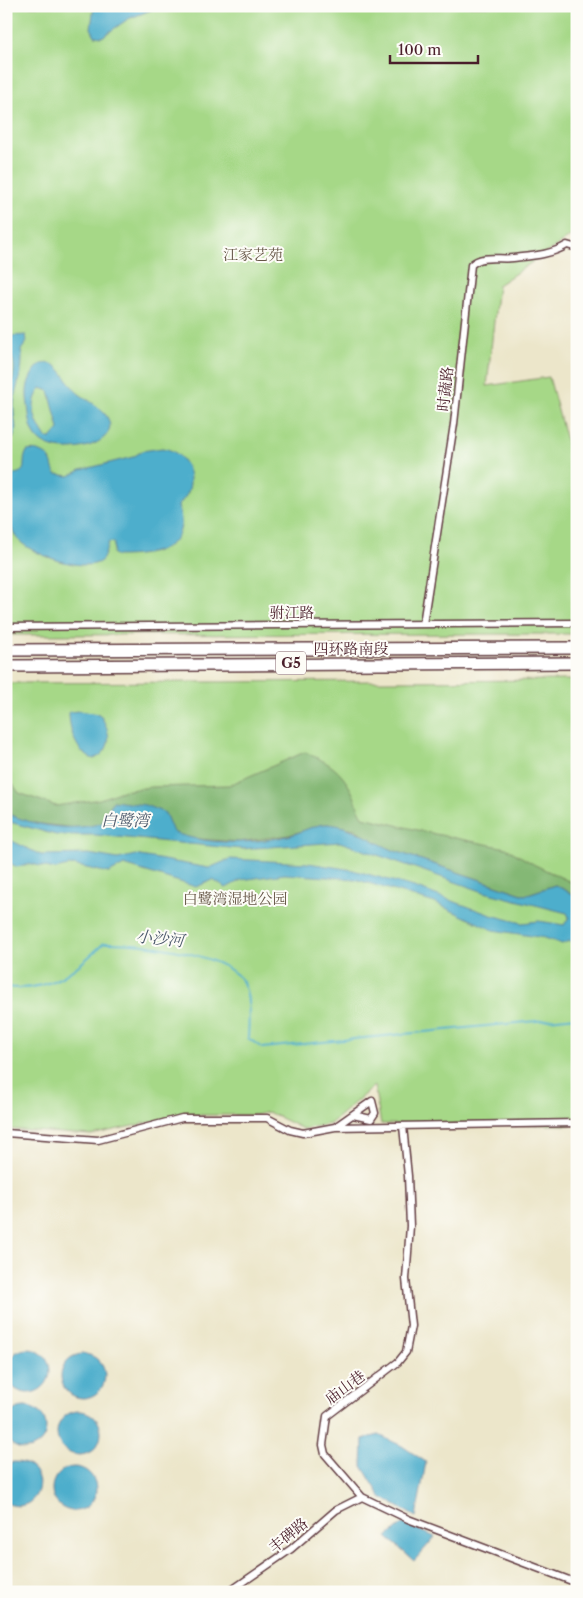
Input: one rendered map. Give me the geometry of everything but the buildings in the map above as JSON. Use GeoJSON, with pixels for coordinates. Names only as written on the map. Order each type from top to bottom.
{"type":"FeatureCollection","features":[{"type":"Feature","properties":{"kind":"highway","name":"四环路南段"},"geometry":{"type":"LineString","coordinates":[[6,650],[577,648]]}},
{"type":"Feature","properties":{"kind":"highway","name":"四环路南段"},"geometry":{"type":"LineString","coordinates":[[6,666],[577,662]]}},
{"type":"Feature","properties":{"kind":"street","name":"时蔬路"},"geometry":{"type":"LineString","coordinates":[[422,624],[454,424],[471,265],[476,260],[487,258],[511,259],[556,252],[567,245],[577,248]]}},
{"type":"Feature","properties":{"kind":"street","name":"驸江路"},"geometry":{"type":"LineString","coordinates":[[6,626],[577,623]]}},
{"type":"Feature","properties":{"kind":"street"},"geometry":{"type":"LineString","coordinates":[[334,1127],[353,1115]]}},
{"type":"Feature","properties":{"kind":"street"},"geometry":{"type":"LineString","coordinates":[[6,1133],[98,1140],[182,1118],[200,1117],[267,1118],[290,1130],[303,1133],[334,1127],[577,1123]]}},
{"type":"Feature","properties":{"kind":"street","name":"庙山巷"},"geometry":{"type":"LineString","coordinates":[[403,1126],[410,1226],[406,1278],[411,1326],[410,1342],[406,1352],[398,1362],[327,1416],[325,1424],[325,1454],[362,1497],[408,1519],[577,1583]]}},
{"type":"Feature","properties":{"kind":"street","name":"丰碑路"},"geometry":{"type":"LineString","coordinates":[[229,1592],[291,1549],[336,1510],[362,1497]]}},
{"type":"Feature","properties":{"kind":"green space","name":"江家艺苑"},"geometry":{"type":"Polygon","coordinates":[[[6,6],[577,6],[577,232],[498,285],[487,386],[549,377],[577,481],[577,634],[6,635],[6,6]]]}},
{"type":"Feature","properties":{"kind":"green space","name":"白鹭湾湿地公园"},"geometry":{"type":"Polygon","coordinates":[[[577,680],[577,1125],[381,1124],[374,1086],[330,1124],[303,1129],[268,1112],[256,1115],[183,1115],[91,1135],[6,1129],[6,683],[577,680]]]}},
{"type":"Feature","properties":{"kind":"green space"},"geometry":{"type":"Polygon","coordinates":[[[305,752],[325,762],[341,775],[352,791],[363,817],[506,848],[535,865],[577,885],[577,896],[555,885],[525,895],[395,851],[377,844],[355,829],[326,824],[289,835],[238,842],[187,838],[173,832],[102,824],[83,829],[26,822],[6,813],[6,774],[19,793],[56,806],[100,799],[122,791],[151,787],[229,785],[305,752]]]}},
{"type":"Feature","properties":{"kind":"water"},"geometry":{"type":"Polygon","coordinates":[[[94,6],[161,6],[128,19],[102,37],[95,36],[91,28],[94,6]]]}},
{"type":"Feature","properties":{"kind":"water"},"geometry":{"type":"Polygon","coordinates":[[[6,330],[10,336],[26,335],[27,342],[21,350],[22,366],[14,405],[15,431],[13,439],[6,441],[6,382],[13,379],[14,367],[13,360],[6,350],[6,330]]]}},
{"type":"Feature","properties":{"kind":"water"},"geometry":{"type":"Polygon","coordinates":[[[41,364],[56,366],[78,393],[104,413],[109,421],[109,430],[103,438],[81,448],[67,449],[54,448],[43,443],[35,435],[30,421],[27,393],[30,378],[41,364]],[[41,388],[34,407],[36,419],[46,438],[51,438],[59,429],[49,391],[41,388]]]}},
{"type":"Feature","properties":{"kind":"water"},"geometry":{"type":"Polygon","coordinates":[[[162,448],[180,457],[188,468],[190,475],[189,489],[185,498],[178,506],[181,525],[178,535],[165,548],[146,554],[117,556],[113,554],[114,543],[109,542],[102,560],[94,564],[71,564],[44,555],[22,543],[16,537],[11,527],[6,524],[6,475],[20,473],[24,468],[27,451],[43,453],[50,459],[56,474],[69,476],[81,470],[133,457],[142,451],[162,448]]]}},
{"type":"Feature","properties":{"kind":"water"},"geometry":{"type":"Polygon","coordinates":[[[78,711],[99,714],[108,732],[108,745],[94,759],[82,752],[72,733],[69,712],[78,711]]]}},
{"type":"Feature","properties":{"kind":"water","name":"白鹭湾"},"geometry":{"type":"Polygon","coordinates":[[[113,801],[145,805],[165,813],[173,832],[201,840],[247,842],[291,835],[324,824],[338,825],[363,834],[395,851],[525,895],[555,885],[577,896],[577,943],[569,941],[562,944],[545,938],[493,930],[435,903],[355,879],[285,874],[241,880],[226,888],[213,880],[196,887],[124,865],[109,873],[73,865],[55,869],[31,864],[17,867],[6,861],[6,838],[41,855],[89,854],[118,859],[135,855],[209,868],[230,859],[308,863],[353,870],[414,887],[491,915],[522,923],[539,921],[564,925],[569,917],[567,913],[484,892],[340,842],[241,849],[96,835],[56,835],[6,821],[6,813],[41,824],[66,827],[90,826],[102,823],[113,801]]]}},
{"type":"Feature","properties":{"kind":"water"},"geometry":{"type":"Polygon","coordinates":[[[24,1349],[32,1349],[44,1355],[50,1371],[44,1387],[32,1393],[24,1393],[12,1387],[6,1375],[6,1367],[12,1355],[24,1349]]]}},
{"type":"Feature","properties":{"kind":"water"},"geometry":{"type":"Polygon","coordinates":[[[79,1354],[87,1354],[99,1360],[105,1376],[99,1392],[87,1398],[79,1398],[67,1392],[61,1380],[61,1372],[67,1360],[79,1354]]]}},
{"type":"Feature","properties":{"kind":"water"},"geometry":{"type":"Polygon","coordinates":[[[29,1407],[37,1410],[43,1416],[46,1428],[43,1440],[37,1446],[21,1449],[13,1446],[7,1440],[4,1424],[7,1416],[13,1410],[29,1407]]]}},
{"type":"Feature","properties":{"kind":"water"},"geometry":{"type":"Polygon","coordinates":[[[75,1411],[83,1411],[95,1417],[101,1433],[95,1449],[83,1455],[75,1455],[63,1449],[57,1437],[57,1429],[63,1417],[75,1411]]]}},
{"type":"Feature","properties":{"kind":"water"},"geometry":{"type":"Polygon","coordinates":[[[379,1435],[402,1446],[426,1462],[416,1517],[381,1497],[362,1466],[363,1439],[379,1435]]]}},
{"type":"Feature","properties":{"kind":"water"},"geometry":{"type":"Polygon","coordinates":[[[13,1462],[26,1464],[34,1470],[38,1479],[35,1497],[28,1503],[18,1506],[6,1503],[6,1465],[13,1462]]]}},
{"type":"Feature","properties":{"kind":"water"},"geometry":{"type":"Polygon","coordinates":[[[70,1467],[78,1467],[90,1473],[96,1489],[90,1505],[78,1511],[70,1511],[58,1505],[52,1493],[52,1485],[58,1473],[70,1467]]]}},
{"type":"Feature","properties":{"kind":"water"},"geometry":{"type":"Polygon","coordinates":[[[404,1523],[435,1537],[414,1561],[387,1537],[404,1523]]]}},
{"type":"Feature","properties":{"kind":"waterway","name":"小沙河"},"geometry":{"type":"LineString","coordinates":[[6,987],[36,987],[48,983],[71,971],[104,943],[118,943],[176,950],[214,961],[229,969],[240,978],[246,990],[248,998],[248,1038],[262,1048],[577,1017]]}}]}
